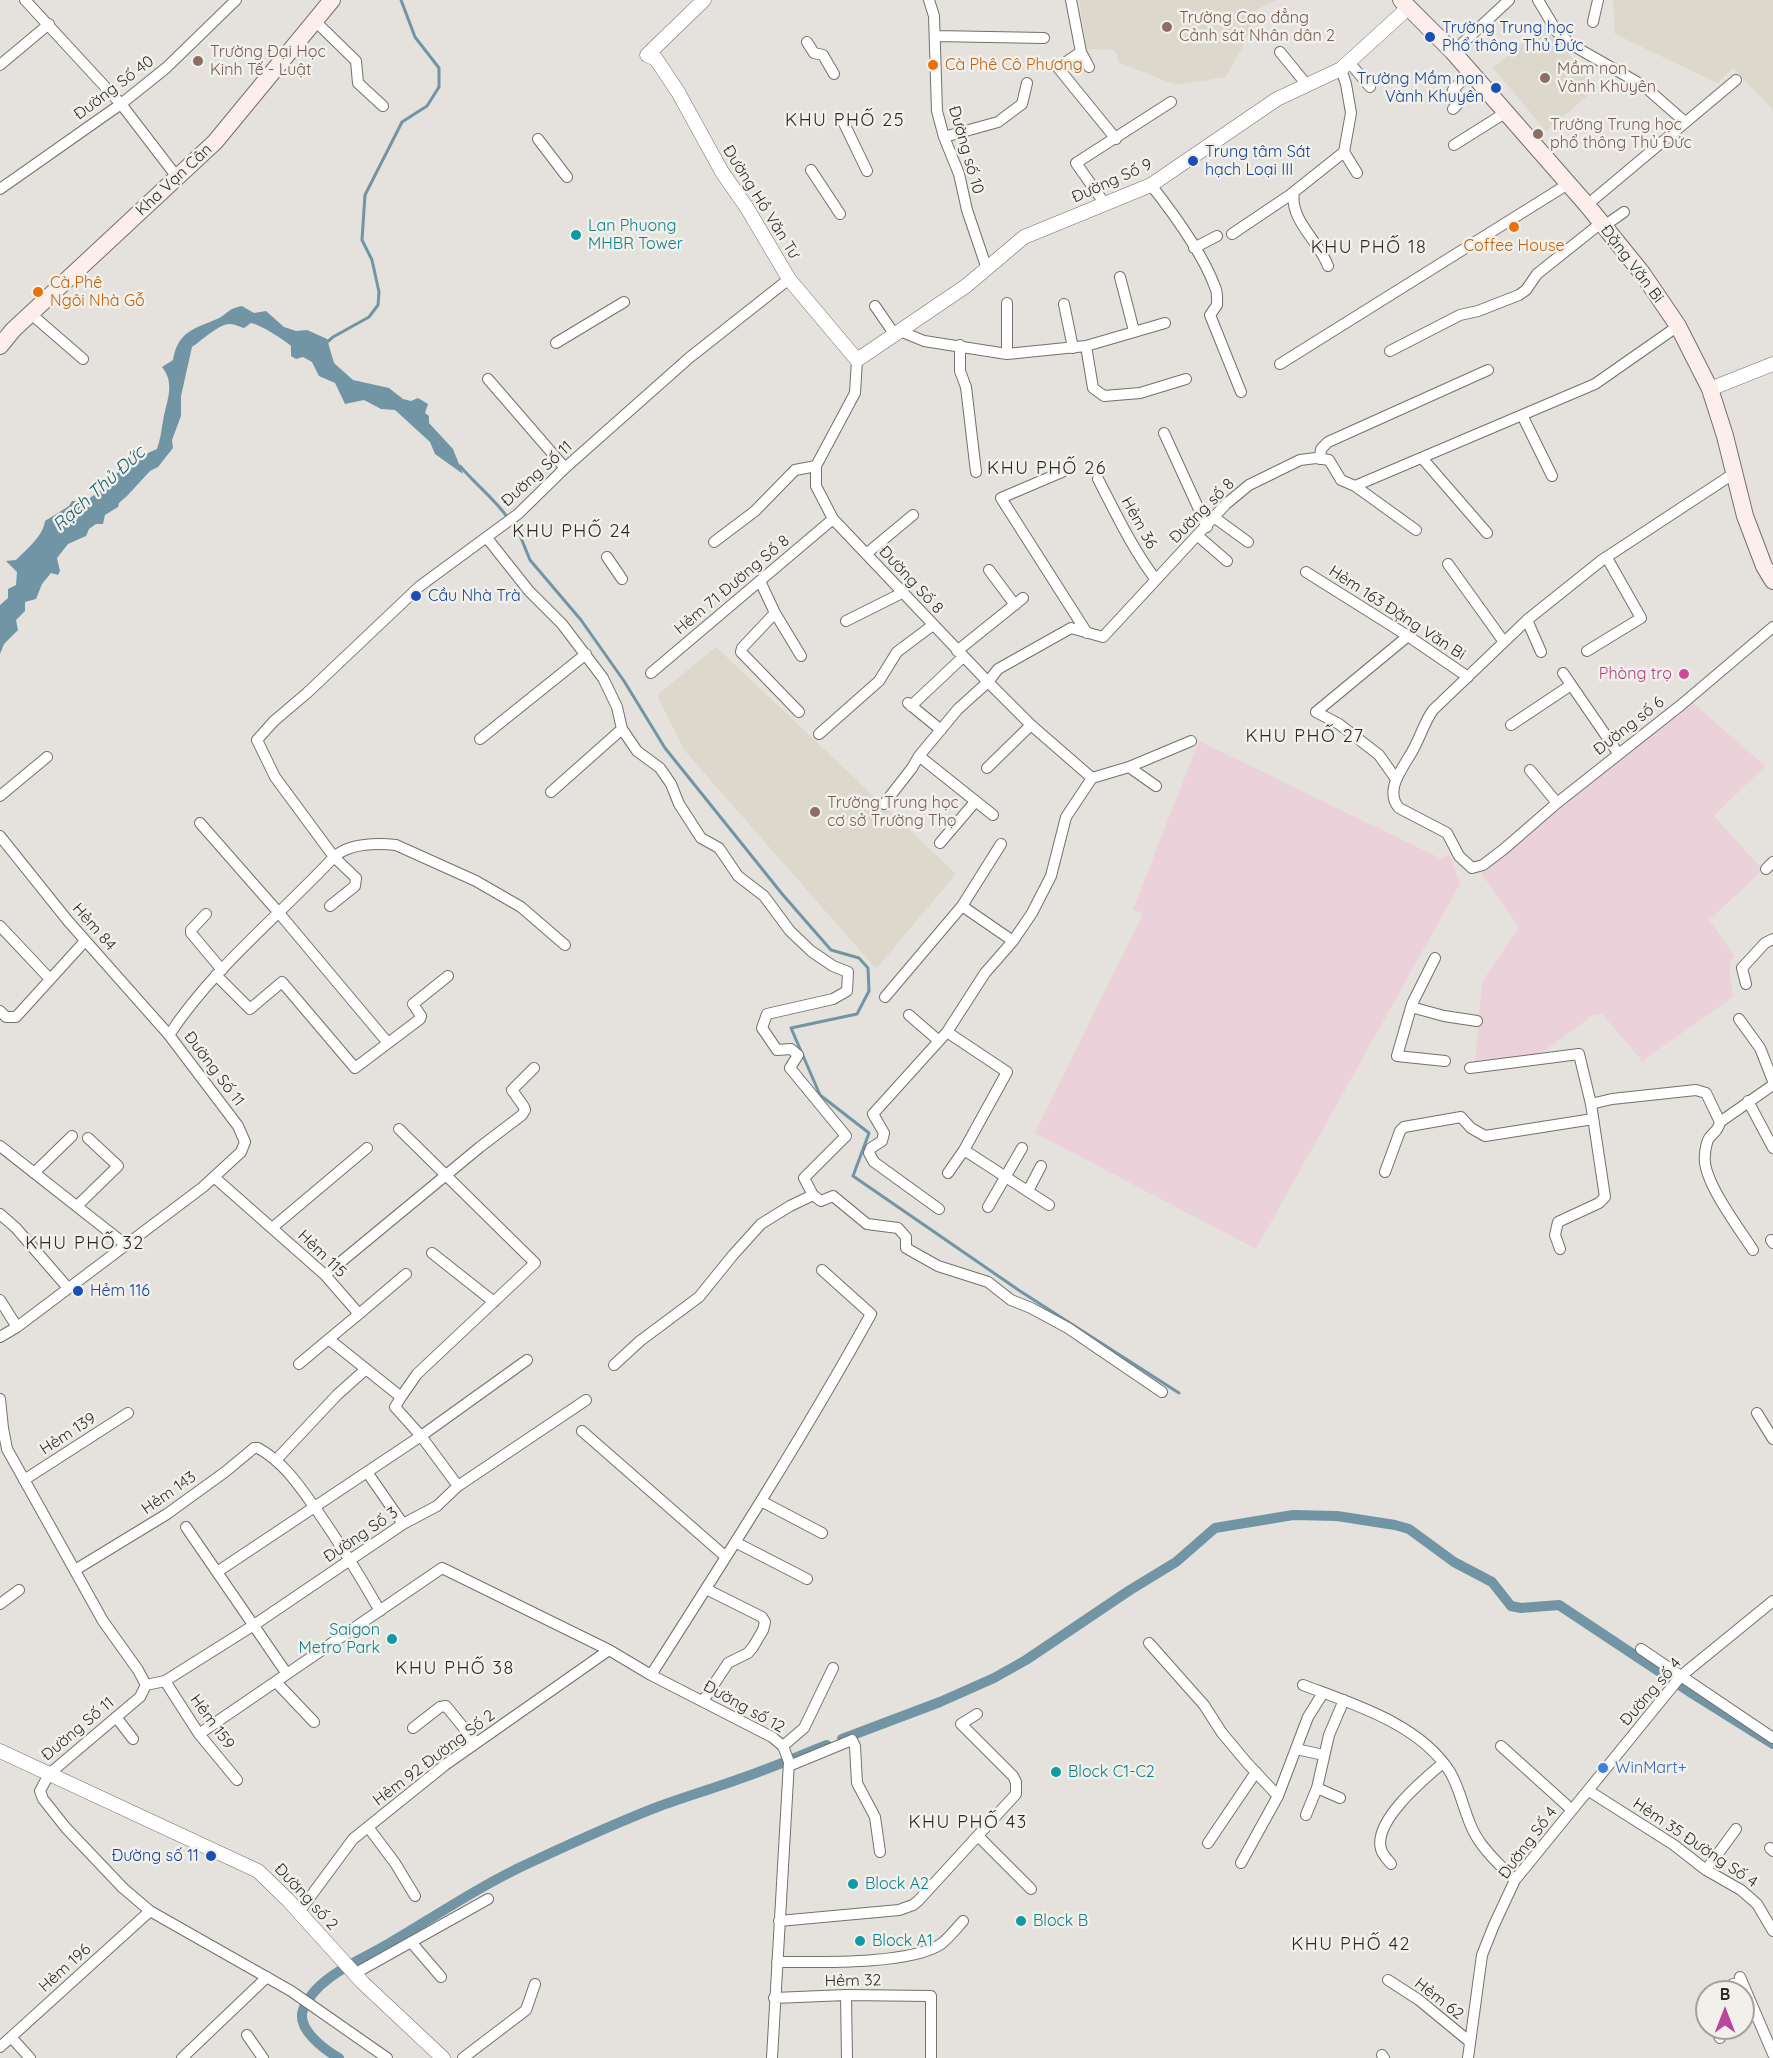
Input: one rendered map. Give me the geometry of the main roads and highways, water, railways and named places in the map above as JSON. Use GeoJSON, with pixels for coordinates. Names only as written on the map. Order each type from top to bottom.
{"type":"FeatureCollection","features":[{"type":"Feature","properties":{"kind":"main road","name":"Kha Vạn Cân"},"geometry":{"type":"LineString","coordinates":[[0,346],[31,314],[215,142],[332,0]]}},
{"type":"Feature","properties":{"kind":"main road","name":"Đặng Văn Bi"},"geometry":{"type":"LineString","coordinates":[[1405,4],[1454,52],[1587,205],[1642,273],[1678,326],[1710,389],[1725,436],[1732,474],[1744,516],[1764,566],[1773,581]]}},
{"type":"Feature","properties":{"kind":"water","name":"Rạch Thủ Đức"},"geometry":{"type":"Polygon","coordinates":[[[242,306],[254,313],[266,311],[284,327],[296,331],[307,330],[327,339],[334,363],[353,380],[389,388],[403,399],[411,401],[418,398],[428,404],[425,413],[429,416],[429,423],[453,449],[463,474],[435,454],[430,442],[395,410],[381,409],[364,400],[345,404],[335,383],[319,376],[312,362],[303,357],[296,359],[291,356],[291,346],[277,336],[251,323],[244,328],[226,324],[192,347],[181,396],[181,416],[172,440],[173,448],[158,467],[150,471],[119,503],[118,507],[105,515],[103,524],[96,524],[89,529],[86,536],[68,544],[57,558],[60,571],[58,575],[51,573],[42,584],[36,599],[25,602],[25,611],[16,620],[18,630],[4,644],[0,654],[0,605],[8,598],[8,589],[16,585],[17,572],[6,561],[16,560],[29,547],[38,537],[45,521],[69,506],[72,501],[86,501],[111,482],[115,474],[124,469],[129,456],[141,456],[157,449],[169,393],[168,380],[162,367],[173,360],[175,350],[188,332],[242,306]]]}},
{"type":"Feature","properties":{"kind":"waterway","name":"Rạch Thủ Đức"},"geometry":{"type":"LineString","coordinates":[[325,344],[369,317],[378,305],[379,292],[372,260],[362,240],[365,195],[402,122],[427,106],[439,87],[439,68],[415,37],[401,0]]}},
{"type":"Feature","properties":{"kind":"waterway"},"geometry":{"type":"LineString","coordinates":[[460,466],[508,518]]}},
{"type":"Feature","properties":{"kind":"waterway"},"geometry":{"type":"LineString","coordinates":[[512,523],[519,533],[530,560],[581,620],[624,681],[665,748],[783,895],[831,950],[859,958],[868,968],[869,991],[857,1014],[791,1028],[820,1095],[869,1133],[853,1176],[1020,1291],[1179,1393]]}},
{"type":"Feature","properties":{"kind":"waterway"},"geometry":{"type":"LineString","coordinates":[[842,1739],[940,1702],[994,1678],[1026,1660],[1176,1562],[1215,1528],[1293,1515],[1337,1516],[1409,1529],[1454,1562],[1492,1582],[1511,1606],[1521,1608],[1559,1605],[1773,1744]]}},
{"type":"Feature","properties":{"kind":"waterway"},"geometry":{"type":"LineString","coordinates":[[339,2058],[313,2038],[302,2017],[309,1998],[328,1979],[340,1971],[491,1882],[543,1856],[670,1802],[753,1774],[827,1745]]}},
{"type":"Feature","properties":{"kind":"place","name":"Trường Cao đẳng Cảnh sát Nhân dân 2"},"geometry":{"type":"Point","coordinates":[1167,27]}},
{"type":"Feature","properties":{"kind":"place","name":"Trường Trung học Phổ thông Thủ Đức"},"geometry":{"type":"Point","coordinates":[1430,37]}},
{"type":"Feature","properties":{"kind":"place","name":"Trường Đại Học Kinh Tế - Luật"},"geometry":{"type":"Point","coordinates":[198,61]}},
{"type":"Feature","properties":{"kind":"place","name":"Cà Phê Cô Phương"},"geometry":{"type":"Point","coordinates":[933,65]}},
{"type":"Feature","properties":{"kind":"place","name":"Mầm non Vành Khuyên"},"geometry":{"type":"Point","coordinates":[1545,78]}},
{"type":"Feature","properties":{"kind":"place","name":"Trường Mầm non Vành Khuyên"},"geometry":{"type":"Point","coordinates":[1496,88]}},
{"type":"Feature","properties":{"kind":"place","name":"Trường Trung học phổ thông Thủ Đức"},"geometry":{"type":"Point","coordinates":[1538,134]}},
{"type":"Feature","properties":{"kind":"place","name":"Trung tâm Sát hạch Loại III"},"geometry":{"type":"Point","coordinates":[1193,161]}},
{"type":"Feature","properties":{"kind":"place","name":"Coffee House"},"geometry":{"type":"Point","coordinates":[1514,227]}},
{"type":"Feature","properties":{"kind":"place","name":"Lan Phuong MHBR Tower"},"geometry":{"type":"Point","coordinates":[576,235]}},
{"type":"Feature","properties":{"kind":"place","name":"Cà Phê Ngôi Nhà Gỗ"},"geometry":{"type":"Point","coordinates":[38,292]}},
{"type":"Feature","properties":{"kind":"place","name":"Cầu Nhà Trà"},"geometry":{"type":"Point","coordinates":[416,596]}},
{"type":"Feature","properties":{"kind":"place","name":"Phòng trọ"},"geometry":{"type":"Point","coordinates":[1684,674]}},
{"type":"Feature","properties":{"kind":"place","name":"Trường Trung học cơ sở Trường Thọ"},"geometry":{"type":"Point","coordinates":[815,812]}},
{"type":"Feature","properties":{"kind":"place","name":"Hẻm 116"},"geometry":{"type":"Point","coordinates":[78,1291]}},
{"type":"Feature","properties":{"kind":"place","name":"Saigon Metro Park"},"geometry":{"type":"Point","coordinates":[392,1639]}},
{"type":"Feature","properties":{"kind":"place","name":"WinMart+"},"geometry":{"type":"Point","coordinates":[1603,1768]}},
{"type":"Feature","properties":{"kind":"place","name":"Block C1-C2"},"geometry":{"type":"Point","coordinates":[1056,1772]}},
{"type":"Feature","properties":{"kind":"place","name":"Đường số 11"},"geometry":{"type":"Point","coordinates":[211,1856]}},
{"type":"Feature","properties":{"kind":"place","name":"Block A2"},"geometry":{"type":"Point","coordinates":[853,1884]}},
{"type":"Feature","properties":{"kind":"place","name":"Block B"},"geometry":{"type":"Point","coordinates":[1021,1921]}},
{"type":"Feature","properties":{"kind":"place","name":"Block A1"},"geometry":{"type":"Point","coordinates":[860,1941]}},
{"type":"Feature","properties":{"kind":"district","name":"KHU PHỐ 25"},"geometry":{"type":"Point","coordinates":[845,121]}},
{"type":"Feature","properties":{"kind":"district","name":"KHU PHỐ 18"},"geometry":{"type":"Point","coordinates":[1369,248]}},
{"type":"Feature","properties":{"kind":"district","name":"KHU PHỐ 26"},"geometry":{"type":"Point","coordinates":[1047,469]}},
{"type":"Feature","properties":{"kind":"district","name":"KHU PHỐ 24"},"geometry":{"type":"Point","coordinates":[572,532]}},
{"type":"Feature","properties":{"kind":"district","name":"KHU PHỐ 27"},"geometry":{"type":"Point","coordinates":[1305,737]}},
{"type":"Feature","properties":{"kind":"district","name":"KHU PHỐ 32"},"geometry":{"type":"Point","coordinates":[85,1244]}},
{"type":"Feature","properties":{"kind":"district","name":"KHU PHỐ 38"},"geometry":{"type":"Point","coordinates":[455,1669]}},
{"type":"Feature","properties":{"kind":"district","name":"KHU PHỐ 43"},"geometry":{"type":"Point","coordinates":[968,1823]}},
{"type":"Feature","properties":{"kind":"district","name":"KHU PHỐ 42"},"geometry":{"type":"Point","coordinates":[1351,1945]}}]}
